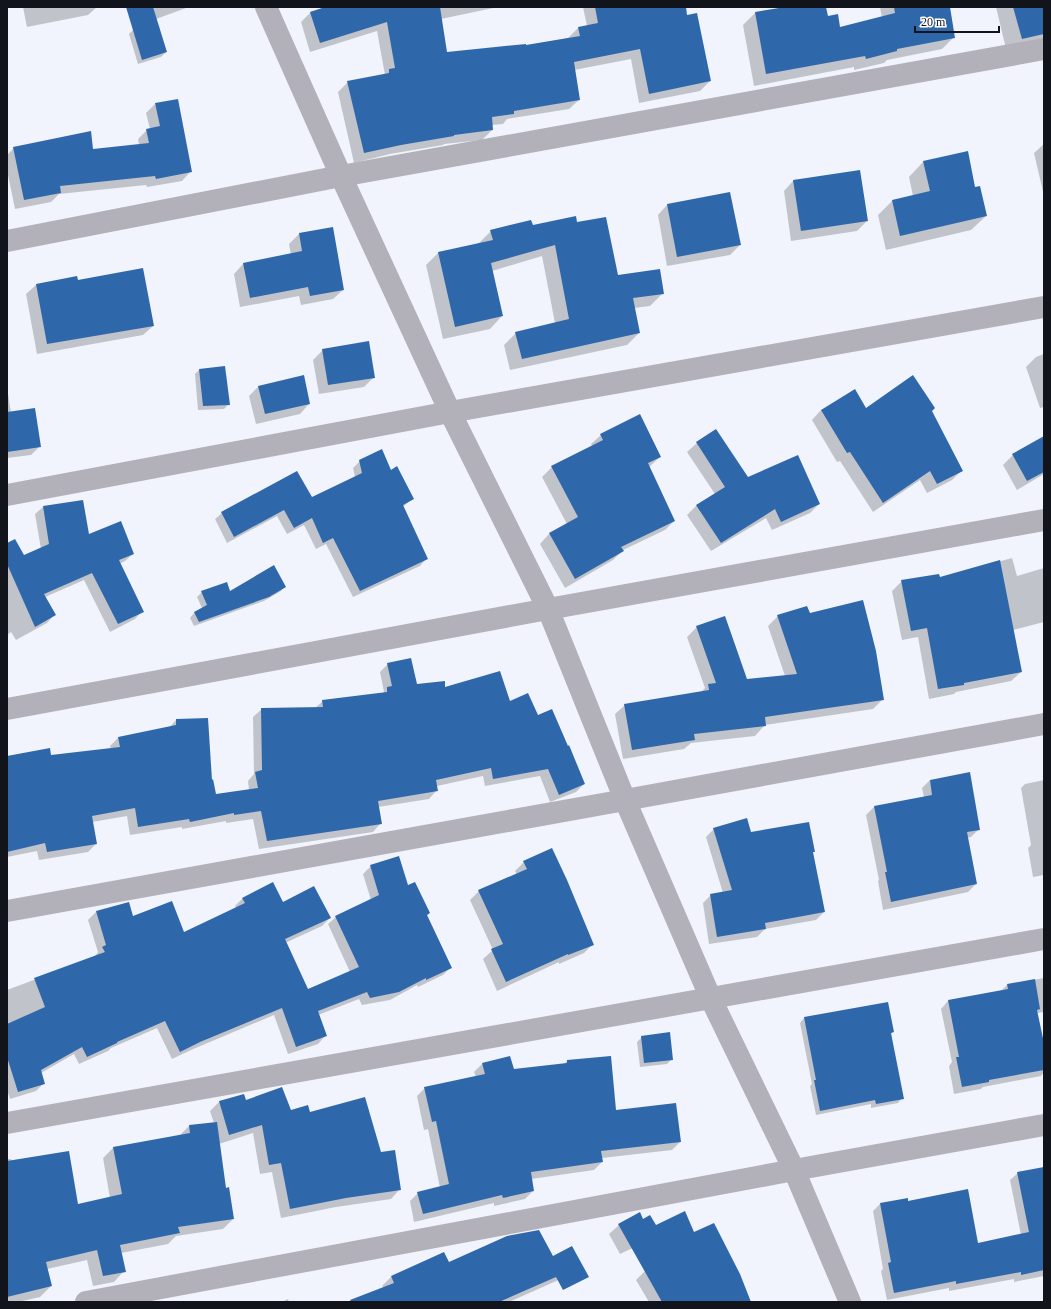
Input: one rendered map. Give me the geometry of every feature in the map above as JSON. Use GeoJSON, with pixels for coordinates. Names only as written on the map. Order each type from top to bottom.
{"type":"FeatureCollection","features":[{"type":"Feature","properties":{"kind":"street"},"geometry":{"type":"LineString","coordinates":[[266,7],[341,176],[450,412],[548,609],[625,800],[711,999],[794,1170],[850,1302]]}},
{"type":"Feature","properties":{"kind":"street"},"geometry":{"type":"LineString","coordinates":[[7,241],[341,176],[1044,49]]}},
{"type":"Feature","properties":{"kind":"street"},"geometry":{"type":"LineString","coordinates":[[7,495],[450,412],[1044,307]]}},
{"type":"Feature","properties":{"kind":"street"},"geometry":{"type":"LineString","coordinates":[[7,709],[548,609],[1044,520]]}},
{"type":"Feature","properties":{"kind":"street"},"geometry":{"type":"LineString","coordinates":[[7,911],[1044,724]]}},
{"type":"Feature","properties":{"kind":"street"},"geometry":{"type":"LineString","coordinates":[[7,1123],[1044,939]]}},
{"type":"Feature","properties":{"kind":"street"},"geometry":{"type":"LineString","coordinates":[[86,1302],[1044,1124]]}},
{"type":"Feature","properties":{"kind":"building"},"geometry":{"type":"Polygon","coordinates":[[[126,7],[153,7],[167,52],[142,60],[126,7]]]}},
{"type":"Feature","properties":{"kind":"building"},"geometry":{"type":"Polygon","coordinates":[[[325,7],[440,7],[447,52],[526,45],[580,36],[578,27],[598,23],[595,7],[686,7],[687,15],[697,13],[711,81],[649,94],[640,49],[574,62],[580,100],[514,111],[514,114],[492,117],[493,130],[454,135],[364,153],[347,81],[389,73],[389,69],[395,68],[387,22],[320,43],[310,12],[325,7]]]}},
{"type":"Feature","properties":{"kind":"building"},"geometry":{"type":"Polygon","coordinates":[[[785,7],[826,7],[828,16],[838,14],[840,27],[895,13],[894,7],[950,7],[955,38],[897,49],[897,51],[866,59],[865,56],[766,74],[755,12],[785,7]]]}},
{"type":"Feature","properties":{"kind":"building"},"geometry":{"type":"Polygon","coordinates":[[[1013,7],[1044,7],[1044,34],[1022,39],[1013,7]]]}},
{"type":"Feature","properties":{"kind":"building"},"geometry":{"type":"Polygon","coordinates":[[[178,99],[192,172],[156,179],[155,176],[60,186],[61,193],[24,200],[13,147],[91,131],[93,149],[149,143],[146,129],[160,126],[155,103],[178,99]]]}},
{"type":"Feature","properties":{"kind":"building"},"geometry":{"type":"Polygon","coordinates":[[[968,151],[975,187],[980,186],[987,216],[900,236],[892,200],[930,191],[923,161],[968,151]]]}},
{"type":"Feature","properties":{"kind":"building"},"geometry":{"type":"Polygon","coordinates":[[[860,170],[868,221],[801,231],[793,180],[860,170]]]}},
{"type":"Feature","properties":{"kind":"building"},"geometry":{"type":"Polygon","coordinates":[[[730,192],[741,245],[677,257],[667,204],[730,192]]]}},
{"type":"Feature","properties":{"kind":"building"},"geometry":{"type":"Polygon","coordinates":[[[576,216],[577,222],[606,217],[618,275],[660,269],[664,294],[633,298],[640,333],[522,359],[515,332],[569,319],[555,245],[491,263],[503,316],[455,327],[438,252],[493,240],[490,230],[531,220],[533,225],[576,216]]]}},
{"type":"Feature","properties":{"kind":"building"},"geometry":{"type":"Polygon","coordinates":[[[333,227],[344,290],[310,296],[308,287],[250,298],[243,263],[302,251],[299,233],[333,227]]]}},
{"type":"Feature","properties":{"kind":"building"},"geometry":{"type":"Polygon","coordinates":[[[143,268],[154,326],[47,344],[36,284],[77,276],[78,280],[143,268]]]}},
{"type":"Feature","properties":{"kind":"building"},"geometry":{"type":"Polygon","coordinates":[[[369,341],[375,378],[328,385],[322,349],[369,341]]]}},
{"type":"Feature","properties":{"kind":"building"},"geometry":{"type":"Polygon","coordinates":[[[225,366],[230,405],[203,406],[199,369],[225,366]]]}},
{"type":"Feature","properties":{"kind":"building"},"geometry":{"type":"Polygon","coordinates":[[[304,375],[310,404],[265,414],[258,386],[304,375]]]}},
{"type":"Feature","properties":{"kind":"building"},"geometry":{"type":"Polygon","coordinates":[[[913,375],[935,408],[932,411],[963,471],[937,484],[930,471],[883,503],[850,452],[847,453],[821,410],[855,389],[866,408],[913,375]]]}},
{"type":"Feature","properties":{"kind":"building"},"geometry":{"type":"Polygon","coordinates":[[[35,408],[41,447],[7,452],[7,412],[35,408]]]}},
{"type":"Feature","properties":{"kind":"building"},"geometry":{"type":"Polygon","coordinates":[[[640,414],[661,457],[648,463],[675,521],[621,547],[624,551],[575,579],[549,533],[578,517],[551,466],[603,440],[600,434],[640,414]]]}},
{"type":"Feature","properties":{"kind":"building"},"geometry":{"type":"Polygon","coordinates":[[[716,429],[748,477],[798,455],[820,504],[781,522],[775,509],[721,543],[696,505],[725,487],[696,442],[716,429]]]}},
{"type":"Feature","properties":{"kind":"building"},"geometry":{"type":"Polygon","coordinates":[[[1044,436],[1044,472],[1027,481],[1012,454],[1044,436]]]}},
{"type":"Feature","properties":{"kind":"building"},"geometry":{"type":"Polygon","coordinates":[[[382,449],[391,470],[397,466],[414,499],[403,505],[428,559],[360,591],[333,538],[323,543],[312,518],[294,528],[284,510],[234,537],[221,512],[297,471],[312,497],[362,473],[359,460],[382,449]]]}},
{"type":"Feature","properties":{"kind":"building"},"geometry":{"type":"Polygon","coordinates":[[[83,500],[89,534],[121,521],[134,554],[119,560],[144,612],[118,624],[92,573],[44,594],[56,615],[35,627],[7,564],[7,543],[15,539],[24,555],[49,544],[43,506],[83,500]]]}},
{"type":"Feature","properties":{"kind":"building"},"geometry":{"type":"Polygon","coordinates":[[[1000,560],[1022,672],[964,683],[964,685],[938,689],[927,628],[911,631],[901,580],[939,574],[940,577],[1000,560]]]}},
{"type":"Feature","properties":{"kind":"building"},"geometry":{"type":"Polygon","coordinates":[[[274,565],[286,587],[269,597],[199,622],[194,612],[207,605],[201,591],[227,582],[230,591],[274,565]]]}},
{"type":"Feature","properties":{"kind":"building"},"geometry":{"type":"Polygon","coordinates":[[[863,600],[876,651],[884,700],[765,717],[766,726],[694,734],[695,740],[632,750],[624,704],[709,690],[708,684],[716,683],[696,626],[725,616],[747,679],[797,674],[777,615],[807,606],[810,613],[863,600]]]}},
{"type":"Feature","properties":{"kind":"building"},"geometry":{"type":"Polygon","coordinates":[[[411,658],[417,684],[445,681],[445,687],[500,671],[510,701],[528,693],[538,715],[552,709],[585,784],[559,795],[548,769],[493,779],[491,768],[436,780],[438,791],[378,801],[382,824],[267,841],[261,811],[234,815],[234,813],[190,822],[189,819],[138,827],[135,808],[92,816],[97,844],[47,852],[45,843],[7,852],[7,756],[50,748],[51,755],[120,747],[118,737],[176,725],[176,719],[208,718],[212,780],[213,779],[216,794],[258,788],[255,772],[262,770],[261,708],[323,707],[322,700],[387,692],[387,687],[392,686],[387,663],[411,658]]]}},
{"type":"Feature","properties":{"kind":"building"},"geometry":{"type":"Polygon","coordinates":[[[970,772],[980,830],[967,832],[977,884],[891,902],[885,872],[887,872],[874,806],[932,795],[930,780],[970,772]]]}},
{"type":"Feature","properties":{"kind":"building"},"geometry":{"type":"Polygon","coordinates":[[[747,818],[751,832],[809,822],[815,852],[813,852],[825,912],[765,923],[766,929],[717,937],[710,894],[732,890],[713,828],[747,818]]]}},
{"type":"Feature","properties":{"kind":"building"},"geometry":{"type":"Polygon","coordinates":[[[552,848],[594,945],[568,954],[506,982],[491,949],[503,944],[478,890],[527,869],[523,861],[552,848]]]}},
{"type":"Feature","properties":{"kind":"building"},"geometry":{"type":"Polygon","coordinates":[[[399,856],[408,885],[415,882],[430,913],[427,915],[452,968],[426,980],[426,978],[399,992],[370,998],[367,992],[318,1011],[327,1036],[296,1047],[282,1008],[200,1042],[180,1052],[165,1021],[87,1057],[82,1047],[41,1070],[45,1084],[18,1092],[7,1057],[7,1024],[45,1007],[34,978],[105,952],[102,947],[106,945],[96,911],[129,902],[133,916],[172,901],[184,932],[245,903],[242,898],[273,882],[283,902],[314,886],[331,918],[285,939],[308,989],[359,967],[335,916],[379,895],[370,865],[399,856]]]}},
{"type":"Feature","properties":{"kind":"building"},"geometry":{"type":"Polygon","coordinates":[[[1035,979],[1040,1009],[1037,1010],[1044,1043],[1044,1070],[989,1080],[989,1082],[962,1087],[956,1057],[959,1057],[948,1000],[1008,989],[1007,984],[1035,979]]]}},
{"type":"Feature","properties":{"kind":"building"},"geometry":{"type":"Polygon","coordinates":[[[888,1002],[894,1032],[891,1033],[904,1099],[876,1104],[875,1100],[820,1111],[814,1080],[816,1080],[804,1017],[888,1002]]]}},
{"type":"Feature","properties":{"kind":"building"},"geometry":{"type":"Polygon","coordinates":[[[670,1032],[673,1060],[644,1063],[641,1036],[670,1032]]]}},
{"type":"Feature","properties":{"kind":"building"},"geometry":{"type":"Polygon","coordinates":[[[510,1056],[514,1069],[567,1063],[567,1060],[611,1056],[616,1110],[676,1103],[681,1142],[601,1151],[603,1162],[531,1172],[534,1191],[503,1198],[502,1195],[423,1214],[417,1192],[449,1184],[436,1121],[432,1122],[424,1087],[485,1074],[482,1063],[510,1056]]]}},
{"type":"Feature","properties":{"kind":"building"},"geometry":{"type":"Polygon","coordinates":[[[282,1087],[291,1110],[308,1105],[310,1112],[365,1097],[381,1152],[395,1150],[401,1190],[346,1198],[290,1209],[281,1163],[269,1165],[262,1125],[229,1135],[219,1101],[244,1094],[246,1100],[282,1087]]]}},
{"type":"Feature","properties":{"kind":"building"},"geometry":{"type":"Polygon","coordinates":[[[217,1122],[226,1188],[229,1187],[234,1219],[178,1227],[180,1233],[120,1245],[126,1272],[103,1276],[97,1250],[46,1262],[52,1286],[7,1297],[7,1161],[69,1151],[78,1204],[122,1194],[113,1147],[190,1133],[189,1125],[217,1122]]]}},
{"type":"Feature","properties":{"kind":"building"},"geometry":{"type":"Polygon","coordinates":[[[1044,1167],[1044,1270],[1021,1275],[1021,1272],[956,1284],[956,1281],[894,1293],[888,1263],[891,1262],[880,1203],[908,1198],[908,1201],[968,1189],[978,1243],[1029,1232],[1017,1172],[1044,1167]]]}},
{"type":"Feature","properties":{"kind":"building"},"geometry":{"type":"Polygon","coordinates":[[[685,1211],[694,1232],[714,1223],[740,1274],[751,1302],[662,1302],[618,1224],[640,1212],[643,1219],[650,1215],[656,1225],[685,1211]]]}},
{"type":"Feature","properties":{"kind":"building"},"geometry":{"type":"Polygon","coordinates":[[[539,1230],[553,1256],[572,1246],[589,1277],[563,1290],[556,1277],[499,1302],[351,1302],[350,1300],[394,1283],[391,1276],[444,1252],[449,1262],[507,1236],[539,1230]]]}}]}
